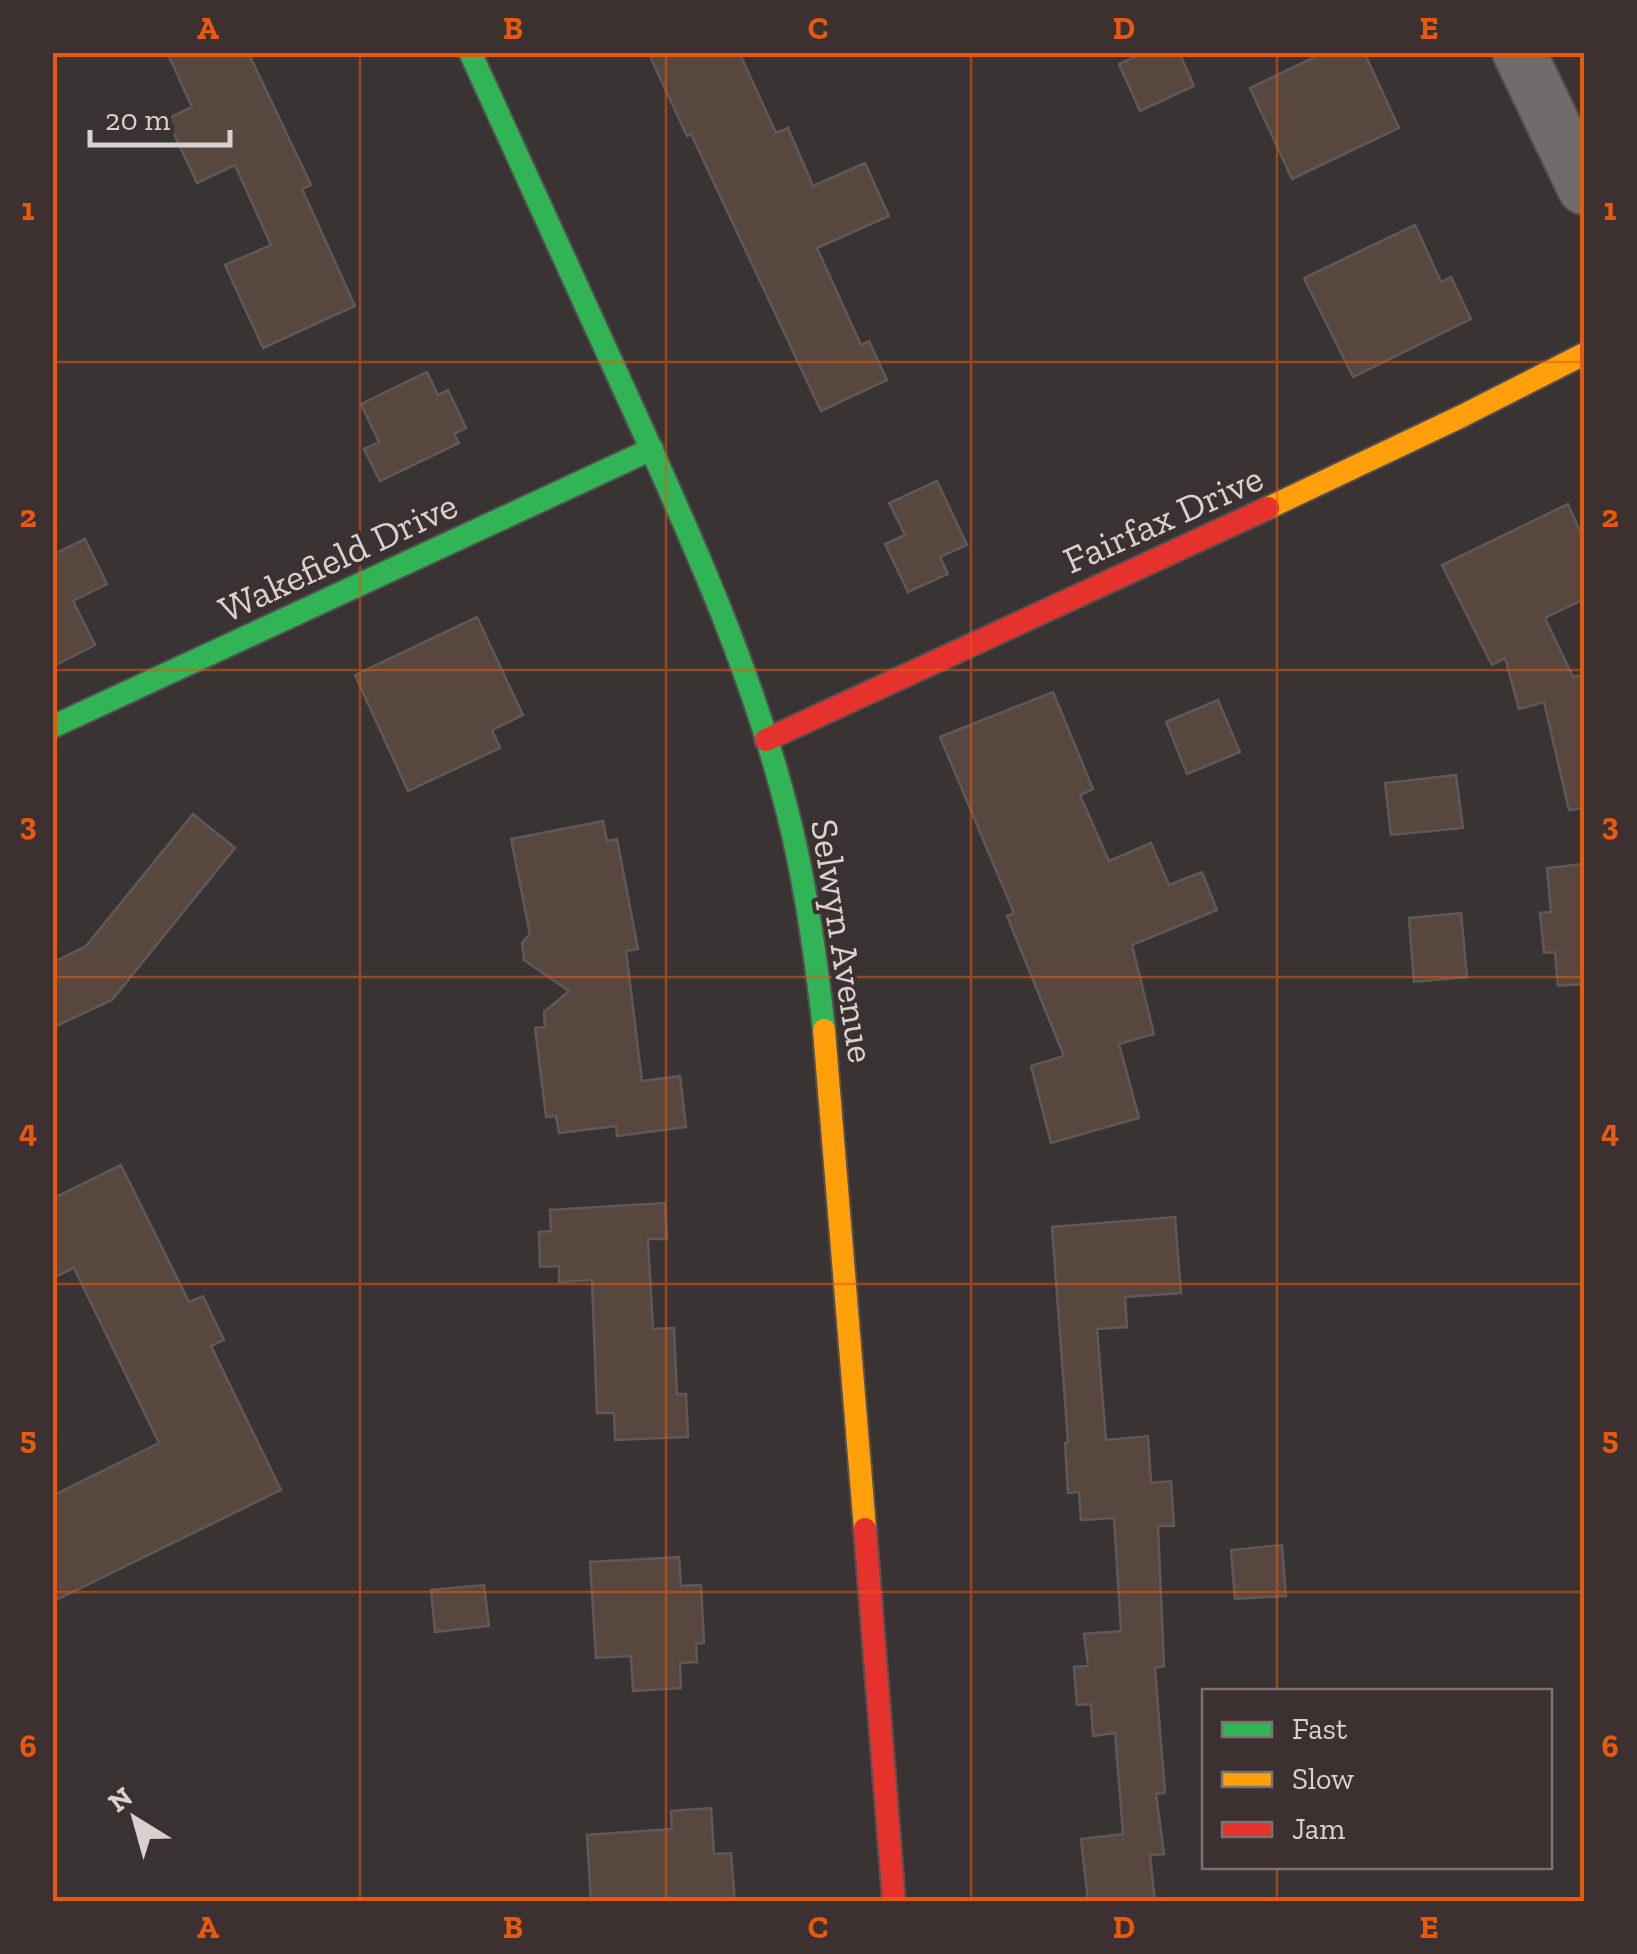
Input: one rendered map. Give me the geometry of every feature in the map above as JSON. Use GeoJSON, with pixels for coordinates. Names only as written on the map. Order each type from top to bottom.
{"type":"FeatureCollection","features":[{"type":"Feature","properties":{"kind":"street","name":"Selwyn Avenue"},"geometry":{"type":"LineString","coordinates":[[470,52],[714,592],[787,809],[813,932],[824,1024],[843,1221],[894,1902]]}},
{"type":"Feature","properties":{"kind":"street"},"geometry":{"type":"LineString","coordinates":[[1520,52],[1584,188]]}},
{"type":"Feature","properties":{"kind":"street","name":"Fairfax Drive"},"geometry":{"type":"LineString","coordinates":[[766,740],[848,706],[1088,590],[1340,477],[1584,354]]}},
{"type":"Feature","properties":{"kind":"street","name":"Wakefield Drive"},"geometry":{"type":"LineString","coordinates":[[52,728],[652,450]]}},
{"type":"Feature","properties":{"kind":"building"},"geometry":{"type":"Polygon","coordinates":[[[167,52],[248,52],[311,185],[302,189],[355,306],[263,348],[225,265],[271,245],[235,165],[197,183],[167,119],[192,107],[167,52]]]}},
{"type":"Feature","properties":{"kind":"building"},"geometry":{"type":"Polygon","coordinates":[[[648,52],[739,52],[776,133],[788,128],[813,186],[865,163],[889,216],[817,248],[861,345],[869,341],[887,380],[821,411],[691,134],[687,136],[648,52]]]}},
{"type":"Feature","properties":{"kind":"building"},"geometry":{"type":"Polygon","coordinates":[[[1145,52],[1179,52],[1194,86],[1140,111],[1119,64],[1145,52]]]}},
{"type":"Feature","properties":{"kind":"building"},"geometry":{"type":"Polygon","coordinates":[[[1325,52],[1364,52],[1399,128],[1292,179],[1250,88],[1325,52]]]}},
{"type":"Feature","properties":{"kind":"building"},"geometry":{"type":"Polygon","coordinates":[[[1415,225],[1441,282],[1451,277],[1471,319],[1353,377],[1304,278],[1415,225]]]}},
{"type":"Feature","properties":{"kind":"building"},"geometry":{"type":"Polygon","coordinates":[[[427,372],[438,395],[448,390],[466,428],[454,434],[459,443],[380,481],[364,449],[379,442],[361,404],[427,372]]]}},
{"type":"Feature","properties":{"kind":"building"},"geometry":{"type":"Polygon","coordinates":[[[937,481],[967,545],[940,557],[948,574],[908,592],[885,544],[905,535],[889,503],[937,481]]]}},
{"type":"Feature","properties":{"kind":"building"},"geometry":{"type":"Polygon","coordinates":[[[1568,504],[1584,540],[1584,599],[1545,618],[1573,677],[1584,675],[1584,808],[1569,810],[1544,702],[1519,709],[1505,658],[1492,665],[1442,565],[1568,504]]]}},
{"type":"Feature","properties":{"kind":"building"},"geometry":{"type":"Polygon","coordinates":[[[85,539],[107,584],[73,601],[95,645],[52,667],[52,555],[85,539]]]}},
{"type":"Feature","properties":{"kind":"building"},"geometry":{"type":"Polygon","coordinates":[[[477,617],[523,715],[492,730],[500,748],[408,791],[355,675],[477,617]]]}},
{"type":"Feature","properties":{"kind":"building"},"geometry":{"type":"Polygon","coordinates":[[[1053,692],[1093,789],[1080,795],[1109,861],[1151,843],[1169,885],[1202,872],[1217,910],[1132,945],[1154,1034],[1119,1044],[1139,1118],[1051,1143],[1031,1066],[1064,1056],[1007,916],[1014,913],[940,737],[1053,692]]]}},
{"type":"Feature","properties":{"kind":"building"},"geometry":{"type":"Polygon","coordinates":[[[1218,700],[1240,752],[1187,774],[1166,722],[1218,700]]]}},
{"type":"Feature","properties":{"kind":"building"},"geometry":{"type":"Polygon","coordinates":[[[1456,775],[1463,828],[1391,835],[1385,783],[1456,775]]]}},
{"type":"Feature","properties":{"kind":"building"},"geometry":{"type":"Polygon","coordinates":[[[193,814],[235,848],[112,1000],[52,1028],[52,963],[86,946],[193,814]]]}},
{"type":"Feature","properties":{"kind":"building"},"geometry":{"type":"Polygon","coordinates":[[[603,821],[607,841],[617,839],[638,949],[626,951],[642,1081],[680,1076],[686,1127],[617,1136],[616,1126],[559,1133],[556,1116],[546,1117],[535,1028],[545,1027],[544,1012],[569,991],[524,960],[522,943],[530,934],[511,839],[603,821]]]}},
{"type":"Feature","properties":{"kind":"building"},"geometry":{"type":"Polygon","coordinates":[[[1584,864],[1584,984],[1558,986],[1555,952],[1544,953],[1540,913],[1551,912],[1547,868],[1584,864]]]}},
{"type":"Feature","properties":{"kind":"building"},"geometry":{"type":"Polygon","coordinates":[[[1461,913],[1467,977],[1414,982],[1409,918],[1461,913]]]}},
{"type":"Feature","properties":{"kind":"building"},"geometry":{"type":"Polygon","coordinates":[[[121,1165],[189,1302],[203,1296],[224,1340],[211,1346],[281,1490],[52,1602],[52,1496],[159,1443],[74,1268],[52,1278],[52,1199],[121,1165]]]}},
{"type":"Feature","properties":{"kind":"building"},"geometry":{"type":"Polygon","coordinates":[[[665,1203],[667,1239],[648,1239],[653,1329],[674,1328],[677,1394],[686,1394],[688,1437],[615,1440],[614,1413],[597,1413],[592,1280],[559,1282],[559,1266],[540,1267],[539,1232],[551,1231],[550,1210],[665,1203]]]}},
{"type":"Feature","properties":{"kind":"building"},"geometry":{"type":"Polygon","coordinates":[[[1175,1217],[1181,1293],[1125,1297],[1127,1327],[1097,1329],[1106,1440],[1148,1436],[1151,1483],[1171,1481],[1174,1526],[1158,1526],[1164,1666],[1155,1668],[1165,1793],[1156,1794],[1164,1854],[1150,1855],[1155,1902],[1088,1902],[1081,1839],[1123,1834],[1115,1733],[1093,1736],[1091,1704],[1077,1705],[1074,1667],[1088,1666],[1084,1634],[1121,1631],[1114,1518],[1081,1520],[1079,1492],[1068,1493],[1068,1442],[1052,1227],[1175,1217]]]}},
{"type":"Feature","properties":{"kind":"building"},"geometry":{"type":"Polygon","coordinates":[[[1282,1545],[1286,1596],[1235,1599],[1231,1550],[1282,1545]]]}},
{"type":"Feature","properties":{"kind":"building"},"geometry":{"type":"Polygon","coordinates":[[[679,1557],[681,1586],[701,1585],[704,1643],[696,1644],[697,1662],[680,1663],[681,1688],[633,1691],[631,1656],[596,1658],[590,1562],[679,1557]]]}},
{"type":"Feature","properties":{"kind":"building"},"geometry":{"type":"Polygon","coordinates":[[[484,1585],[489,1626],[435,1632],[431,1590],[484,1585]]]}},
{"type":"Feature","properties":{"kind":"building"},"geometry":{"type":"Polygon","coordinates":[[[711,1808],[714,1854],[731,1853],[735,1902],[591,1902],[587,1835],[672,1829],[671,1811],[711,1808]]]}},
{"type":"Feature","properties":{"kind":"traffic: fast"},"geometry":{"type":"LineString","coordinates":[[470,52],[678,509],[739,659],[774,762],[794,841],[810,921],[824,1030]]}},
{"type":"Feature","properties":{"kind":"traffic: fast"},"geometry":{"type":"LineString","coordinates":[[52,727],[652,449]]}},
{"type":"Feature","properties":{"kind":"traffic: slow"},"geometry":{"type":"LineString","coordinates":[[1268,508],[1584,354]]}},
{"type":"Feature","properties":{"kind":"traffic: slow"},"geometry":{"type":"LineString","coordinates":[[824,1030],[865,1529]]}},
{"type":"Feature","properties":{"kind":"traffic: jam"},"geometry":{"type":"LineString","coordinates":[[766,740],[1268,508]]}},
{"type":"Feature","properties":{"kind":"traffic: jam"},"geometry":{"type":"LineString","coordinates":[[865,1529],[894,1902]]}}]}
